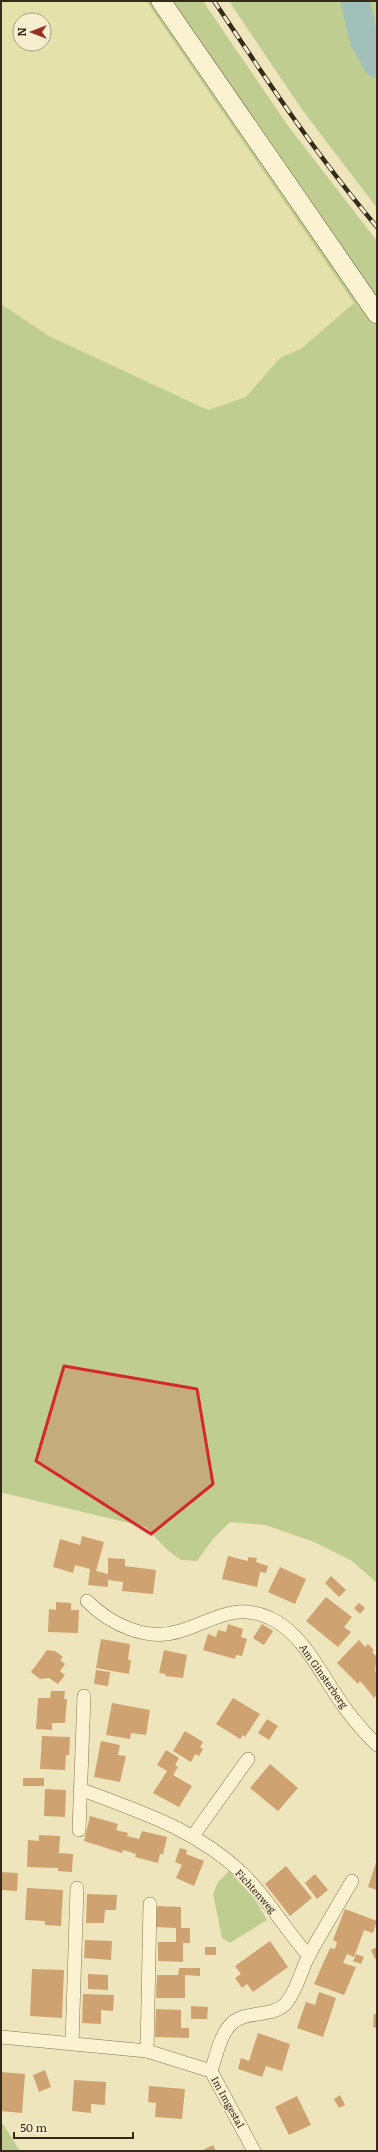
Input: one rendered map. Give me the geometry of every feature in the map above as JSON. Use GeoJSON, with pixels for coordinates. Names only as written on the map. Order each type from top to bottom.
{"type":"FeatureCollection","features":[{"type":"Feature","properties":{"kind":"main road"},"geometry":{"type":"LineString","coordinates":[[161,1],[377,314]]}},
{"type":"Feature","properties":{"kind":"street","name":"Am Ginsterberg"},"geometry":{"type":"LineString","coordinates":[[87,1601],[101,1615],[122,1626],[154,1634],[180,1632],[221,1614],[236,1611],[254,1612],[272,1619],[296,1637],[339,1700],[377,1745]]}},
{"type":"Feature","properties":{"kind":"street"},"geometry":{"type":"LineString","coordinates":[[78,1830],[84,1696]]}},
{"type":"Feature","properties":{"kind":"street"},"geometry":{"type":"LineString","coordinates":[[193,1836],[248,1759]]}},
{"type":"Feature","properties":{"kind":"street","name":"Fichtenweg"},"geometry":{"type":"LineString","coordinates":[[80,1789],[151,1816],[193,1836],[242,1874],[267,1901],[309,1956]]}},
{"type":"Feature","properties":{"kind":"street"},"geometry":{"type":"LineString","coordinates":[[211,2071],[225,2031],[232,2023],[239,2018],[275,2010],[286,2003],[294,1991],[309,1956],[352,1881]]}},
{"type":"Feature","properties":{"kind":"street"},"geometry":{"type":"LineString","coordinates":[[72,2043],[77,1888]]}},
{"type":"Feature","properties":{"kind":"street"},"geometry":{"type":"LineString","coordinates":[[147,2051],[150,1904]]}},
{"type":"Feature","properties":{"kind":"street","name":"Im Imgestal"},"geometry":{"type":"LineString","coordinates":[[1,2037],[147,2051],[211,2071],[254,2151]]}},
{"type":"Feature","properties":{"kind":"highlighted area"},"geometry":{"type":"Polygon","coordinates":[[[64,1366],[197,1389],[213,1484],[151,1534],[36,1461],[64,1366]]]}},
{"type":"Feature","properties":{"kind":"shaded area"},"geometry":{"type":"Polygon","coordinates":[[[1,1],[146,1],[354,303],[302,348],[280,358],[246,397],[208,410],[49,336],[1,304],[1,1]]]}},
{"type":"Feature","properties":{"kind":"green space"},"geometry":{"type":"Polygon","coordinates":[[[146,1],[203,1],[289,127],[377,241],[377,1583],[352,1561],[314,1542],[265,1525],[230,1522],[213,1539],[197,1561],[181,1560],[166,1549],[146,1527],[3,1493],[1,1495],[1,304],[49,336],[208,410],[246,397],[280,358],[302,348],[354,303],[146,1]]]}},
{"type":"Feature","properties":{"kind":"green space"},"geometry":{"type":"Polygon","coordinates":[[[229,1],[377,1],[377,208],[303,111],[229,1]]]}},
{"type":"Feature","properties":{"kind":"green space"},"geometry":{"type":"Polygon","coordinates":[[[229,1871],[254,1898],[267,1920],[230,1943],[222,1938],[213,1894],[218,1882],[229,1871]]]}},
{"type":"Feature","properties":{"kind":"green space"},"geometry":{"type":"Polygon","coordinates":[[[1,2123],[3,2124],[20,2151],[1,2151],[1,2123]]]}},
{"type":"Feature","properties":{"kind":"building"},"geometry":{"type":"Polygon","coordinates":[[[82,1536],[104,1542],[96,1571],[108,1574],[108,1558],[125,1559],[125,1566],[156,1570],[153,1594],[122,1591],[123,1582],[108,1580],[108,1587],[88,1585],[90,1569],[75,1565],[73,1573],[53,1567],[60,1539],[80,1545],[82,1536]]]}},
{"type":"Feature","properties":{"kind":"building"},"geometry":{"type":"Polygon","coordinates":[[[228,1556],[248,1561],[248,1557],[257,1558],[256,1562],[268,1566],[266,1573],[260,1572],[257,1587],[222,1579],[228,1556]]]}},
{"type":"Feature","properties":{"kind":"building"},"geometry":{"type":"Polygon","coordinates":[[[280,1567],[306,1579],[295,1604],[268,1592],[280,1567]]]}},
{"type":"Feature","properties":{"kind":"building"},"geometry":{"type":"Polygon","coordinates":[[[331,1576],[346,1590],[339,1597],[325,1583],[331,1576]]]}},
{"type":"Feature","properties":{"kind":"building"},"geometry":{"type":"Polygon","coordinates":[[[326,1597],[352,1617],[344,1627],[351,1632],[338,1647],[306,1621],[326,1597]]]}},
{"type":"Feature","properties":{"kind":"building"},"geometry":{"type":"Polygon","coordinates":[[[56,1602],[71,1603],[71,1610],[79,1610],[78,1633],[48,1632],[49,1609],[56,1610],[56,1602]]]}},
{"type":"Feature","properties":{"kind":"building"},"geometry":{"type":"Polygon","coordinates":[[[359,1603],[365,1608],[360,1614],[354,1608],[359,1603]]]}},
{"type":"Feature","properties":{"kind":"building"},"geometry":{"type":"Polygon","coordinates":[[[228,1624],[243,1629],[241,1637],[247,1639],[242,1656],[236,1655],[235,1659],[203,1650],[208,1634],[216,1637],[218,1630],[226,1632],[228,1624]]]}},
{"type":"Feature","properties":{"kind":"building"},"geometry":{"type":"Polygon","coordinates":[[[262,1624],[273,1631],[264,1645],[253,1638],[262,1624]]]}},
{"type":"Feature","properties":{"kind":"building"},"geometry":{"type":"Polygon","coordinates":[[[101,1639],[130,1644],[128,1660],[131,1660],[129,1674],[96,1668],[101,1639]]]}},
{"type":"Feature","properties":{"kind":"building"},"geometry":{"type":"Polygon","coordinates":[[[359,1640],[365,1647],[368,1644],[374,1650],[372,1652],[377,1657],[375,1671],[377,1673],[377,1694],[374,1698],[360,1681],[358,1684],[337,1663],[359,1640]]]}},
{"type":"Feature","properties":{"kind":"building"},"geometry":{"type":"Polygon","coordinates":[[[47,1650],[55,1651],[63,1657],[60,1660],[65,1664],[60,1671],[65,1675],[58,1684],[49,1678],[40,1679],[31,1672],[47,1650]]]}},
{"type":"Feature","properties":{"kind":"building"},"geometry":{"type":"Polygon","coordinates":[[[164,1650],[187,1655],[183,1678],[165,1676],[166,1674],[159,1673],[164,1650]]]}},
{"type":"Feature","properties":{"kind":"building"},"geometry":{"type":"Polygon","coordinates":[[[96,1670],[110,1672],[108,1686],[94,1684],[96,1670]]]}},
{"type":"Feature","properties":{"kind":"building"},"geometry":{"type":"Polygon","coordinates":[[[51,1691],[65,1691],[64,1699],[67,1699],[65,1723],[52,1723],[52,1730],[36,1729],[38,1698],[50,1698],[51,1691]]]}},
{"type":"Feature","properties":{"kind":"building"},"geometry":{"type":"Polygon","coordinates":[[[233,1698],[260,1714],[245,1737],[243,1735],[240,1739],[216,1724],[233,1698]]]}},
{"type":"Feature","properties":{"kind":"building"},"geometry":{"type":"Polygon","coordinates":[[[112,1703],[150,1710],[146,1735],[131,1733],[130,1739],[106,1735],[112,1703]]]}},
{"type":"Feature","properties":{"kind":"building"},"geometry":{"type":"Polygon","coordinates":[[[267,1719],[278,1726],[269,1740],[258,1733],[267,1719]]]}},
{"type":"Feature","properties":{"kind":"building"},"geometry":{"type":"Polygon","coordinates":[[[185,1731],[203,1742],[200,1747],[203,1749],[199,1756],[195,1754],[191,1762],[173,1751],[185,1731]]]}},
{"type":"Feature","properties":{"kind":"building"},"geometry":{"type":"Polygon","coordinates":[[[42,1736],[70,1737],[69,1755],[66,1755],[65,1770],[40,1769],[42,1736]]]}},
{"type":"Feature","properties":{"kind":"building"},"geometry":{"type":"Polygon","coordinates":[[[101,1741],[120,1745],[118,1755],[126,1756],[120,1782],[94,1777],[101,1741]]]}},
{"type":"Feature","properties":{"kind":"building"},"geometry":{"type":"Polygon","coordinates":[[[166,1750],[179,1758],[175,1765],[178,1767],[173,1775],[192,1786],[179,1807],[153,1793],[167,1771],[157,1765],[166,1750]]]}},
{"type":"Feature","properties":{"kind":"building"},"geometry":{"type":"Polygon","coordinates":[[[270,1764],[298,1788],[278,1811],[250,1788],[270,1764]]]}},
{"type":"Feature","properties":{"kind":"building"},"geometry":{"type":"Polygon","coordinates":[[[23,1778],[44,1778],[44,1786],[23,1786],[23,1778]]]}},
{"type":"Feature","properties":{"kind":"building"},"geometry":{"type":"Polygon","coordinates":[[[45,1789],[66,1790],[65,1817],[44,1816],[45,1789]]]}},
{"type":"Feature","properties":{"kind":"building"},"geometry":{"type":"Polygon","coordinates":[[[90,1816],[118,1824],[116,1830],[128,1833],[127,1836],[139,1839],[142,1831],[167,1837],[163,1854],[160,1854],[158,1863],[135,1857],[136,1854],[123,1850],[122,1853],[84,1841],[90,1816]]]}},
{"type":"Feature","properties":{"kind":"building"},"geometry":{"type":"Polygon","coordinates":[[[39,1835],[60,1836],[59,1853],[73,1854],[72,1872],[58,1871],[58,1868],[27,1867],[28,1840],[39,1841],[39,1835]]]}},
{"type":"Feature","properties":{"kind":"building"},"geometry":{"type":"Polygon","coordinates":[[[180,1848],[187,1850],[186,1854],[204,1861],[194,1886],[176,1878],[182,1865],[175,1862],[180,1848]]]}},
{"type":"Feature","properties":{"kind":"building"},"geometry":{"type":"Polygon","coordinates":[[[376,1863],[377,1864],[377,1890],[368,1887],[376,1863]]]}},
{"type":"Feature","properties":{"kind":"building"},"geometry":{"type":"Polygon","coordinates":[[[286,1866],[312,1898],[290,1916],[265,1884],[286,1866]]]}},
{"type":"Feature","properties":{"kind":"building"},"geometry":{"type":"Polygon","coordinates":[[[1,1872],[18,1873],[17,1891],[1,1890],[1,1872]]]}},
{"type":"Feature","properties":{"kind":"building"},"geometry":{"type":"Polygon","coordinates":[[[315,1874],[328,1890],[317,1899],[305,1883],[315,1874]]]}},
{"type":"Feature","properties":{"kind":"building"},"geometry":{"type":"Polygon","coordinates":[[[27,1888],[63,1890],[61,1926],[45,1925],[45,1921],[25,1920],[27,1888]]]}},
{"type":"Feature","properties":{"kind":"building"},"geometry":{"type":"Polygon","coordinates":[[[87,1894],[117,1895],[116,1910],[105,1910],[104,1923],[86,1923],[87,1894]]]}},
{"type":"Feature","properties":{"kind":"building"},"geometry":{"type":"Polygon","coordinates":[[[157,1906],[181,1907],[181,1928],[190,1928],[190,1943],[183,1943],[183,1962],[158,1961],[158,1942],[176,1942],[176,1928],[156,1927],[157,1906]]]}},
{"type":"Feature","properties":{"kind":"building"},"geometry":{"type":"Polygon","coordinates":[[[345,1909],[377,1921],[373,1933],[364,1930],[354,1957],[347,1954],[343,1963],[356,1967],[344,1995],[314,1984],[330,1948],[335,1949],[337,1942],[333,1940],[345,1909]]]}},
{"type":"Feature","properties":{"kind":"building"},"geometry":{"type":"Polygon","coordinates":[[[85,1940],[112,1941],[111,1960],[84,1958],[85,1940]]]}},
{"type":"Feature","properties":{"kind":"building"},"geometry":{"type":"Polygon","coordinates":[[[270,1941],[288,1967],[253,1992],[247,1984],[242,1988],[235,1978],[241,1974],[235,1966],[270,1941]]]}},
{"type":"Feature","properties":{"kind":"building"},"geometry":{"type":"Polygon","coordinates":[[[205,1947],[216,1947],[216,1955],[205,1955],[205,1947]]]}},
{"type":"Feature","properties":{"kind":"building"},"geometry":{"type":"Polygon","coordinates":[[[377,1947],[377,1958],[375,1959],[371,1950],[377,1947]]]}},
{"type":"Feature","properties":{"kind":"building"},"geometry":{"type":"Polygon","coordinates":[[[356,1954],[364,1957],[361,1964],[353,1961],[356,1954]]]}},
{"type":"Feature","properties":{"kind":"building"},"geometry":{"type":"Polygon","coordinates":[[[179,1968],[200,1968],[200,1976],[185,1975],[185,1998],[156,1998],[157,1975],[178,1975],[179,1968]]]}},
{"type":"Feature","properties":{"kind":"building"},"geometry":{"type":"Polygon","coordinates":[[[32,1969],[64,1970],[62,2018],[30,2016],[32,1969]]]}},
{"type":"Feature","properties":{"kind":"building"},"geometry":{"type":"Polygon","coordinates":[[[88,1974],[108,1975],[108,1990],[88,1989],[88,1974]]]}},
{"type":"Feature","properties":{"kind":"building"},"geometry":{"type":"Polygon","coordinates":[[[319,1992],[336,1998],[323,2037],[297,2028],[306,2002],[315,2005],[319,1992]]]}},
{"type":"Feature","properties":{"kind":"building"},"geometry":{"type":"Polygon","coordinates":[[[83,1994],[114,1995],[113,2011],[101,2010],[101,2024],[82,2023],[83,1994]]]}},
{"type":"Feature","properties":{"kind":"building"},"geometry":{"type":"Polygon","coordinates":[[[191,2006],[208,2007],[207,2019],[191,2019],[191,2006]]]}},
{"type":"Feature","properties":{"kind":"building"},"geometry":{"type":"Polygon","coordinates":[[[156,2009],[181,2010],[181,2028],[189,2028],[189,2038],[155,2037],[156,2009]]]}},
{"type":"Feature","properties":{"kind":"building"},"geometry":{"type":"Polygon","coordinates":[[[374,2014],[377,2014],[377,2028],[373,2027],[374,2014]]]}},
{"type":"Feature","properties":{"kind":"building"},"geometry":{"type":"Polygon","coordinates":[[[258,2033],[290,2044],[282,2071],[266,2066],[262,2077],[238,2069],[241,2058],[249,2061],[258,2033]]]}},
{"type":"Feature","properties":{"kind":"building"},"geometry":{"type":"Polygon","coordinates":[[[45,2070],[51,2087],[39,2092],[33,2075],[45,2070]]]}},
{"type":"Feature","properties":{"kind":"building"},"geometry":{"type":"Polygon","coordinates":[[[1,2072],[25,2074],[22,2113],[1,2111],[1,2072]]]}},
{"type":"Feature","properties":{"kind":"building"},"geometry":{"type":"Polygon","coordinates":[[[74,2080],[106,2082],[105,2105],[91,2104],[91,2113],[72,2111],[74,2080]]]}},
{"type":"Feature","properties":{"kind":"building"},"geometry":{"type":"Polygon","coordinates":[[[149,2086],[185,2089],[182,2119],[155,2117],[156,2103],[148,2102],[149,2086]]]}},
{"type":"Feature","properties":{"kind":"building"},"geometry":{"type":"Polygon","coordinates":[[[340,2095],[345,2105],[339,2108],[334,2099],[340,2095]]]}},
{"type":"Feature","properties":{"kind":"building"},"geometry":{"type":"Polygon","coordinates":[[[297,2096],[311,2125],[289,2135],[275,2107],[297,2096]]]}},
{"type":"Feature","properties":{"kind":"building"},"geometry":{"type":"Polygon","coordinates":[[[213,2145],[216,2151],[201,2151],[213,2145]]]}},
{"type":"Feature","properties":{"kind":"waterway"},"geometry":{"type":"LineString","coordinates":[[355,1],[364,39],[377,63]]}},
{"type":"Feature","properties":{"kind":"railway"},"geometry":{"type":"LineString","coordinates":[[214,1],[313,145],[377,227]]}}]}
